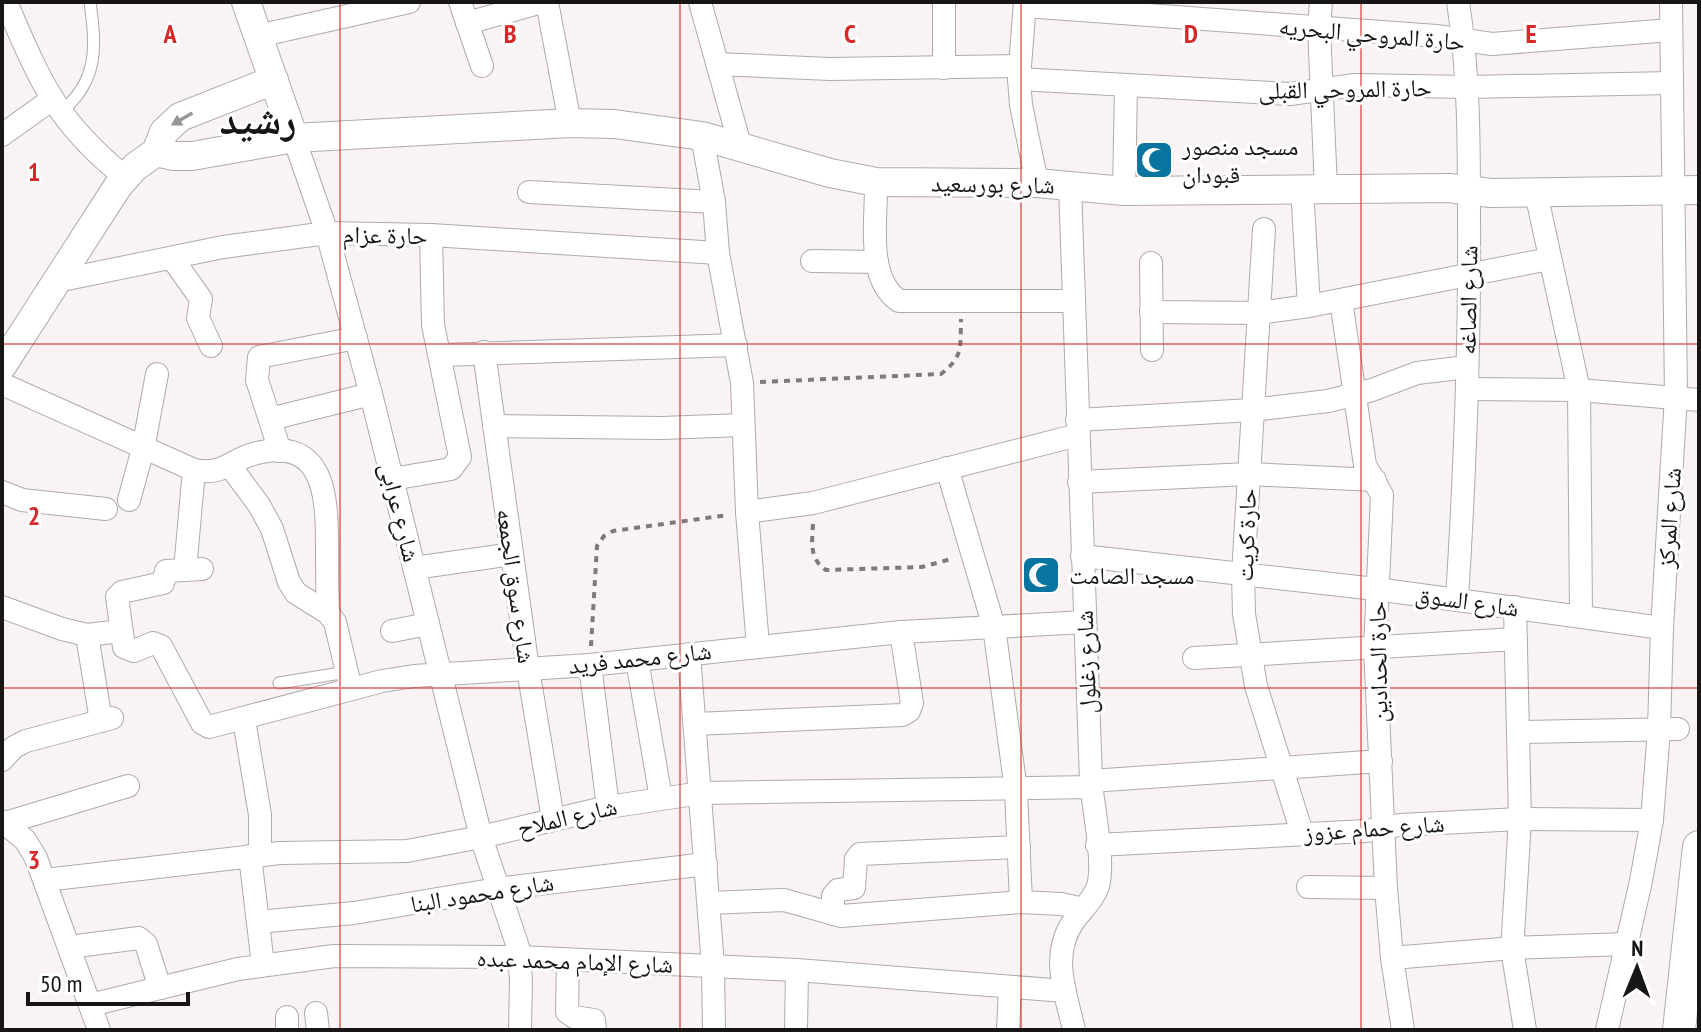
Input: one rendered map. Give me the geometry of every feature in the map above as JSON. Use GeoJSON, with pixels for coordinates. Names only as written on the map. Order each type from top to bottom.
{"type":"FeatureCollection","features":[{"type":"Feature","properties":{"kind":"main road"},"geometry":{"type":"LineString","coordinates":[[1679,1030],[1699,847]]}},
{"type":"Feature","properties":{"kind":"street"},"geometry":{"type":"LineString","coordinates":[[6,2],[38,77],[56,106],[95,153],[125,177]]}},
{"type":"Feature","properties":{"kind":"street","name":"شارع عرابى"},"geometry":{"type":"LineString","coordinates":[[246,2],[327,233],[371,394],[481,837],[519,957],[520,1030]]}},
{"type":"Feature","properties":{"kind":"street"},"geometry":{"type":"LineString","coordinates":[[258,36],[409,2]]}},
{"type":"Feature","properties":{"kind":"street"},"geometry":{"type":"LineString","coordinates":[[482,66],[464,12],[544,2],[570,123]]}},
{"type":"Feature","properties":{"kind":"street"},"geometry":{"type":"LineString","coordinates":[[700,2],[740,145]]}},
{"type":"Feature","properties":{"kind":"street"},"geometry":{"type":"LineString","coordinates":[[944,2],[944,68]]}},
{"type":"Feature","properties":{"kind":"street"},"geometry":{"type":"LineString","coordinates":[[1309,306],[1321,91],[1321,2]]}},
{"type":"Feature","properties":{"kind":"street","name":"شارع الصاغه"},"geometry":{"type":"LineString","coordinates":[[1457,599],[1470,275],[1468,87],[1458,2]]}},
{"type":"Feature","properties":{"kind":"street","name":"شارع المركز"},"geometry":{"type":"LineString","coordinates":[[1607,1030],[1627,944],[1668,729],[1662,628],[1686,191],[1671,83],[1671,2]]}},
{"type":"Feature","properties":{"kind":"street"},"geometry":{"type":"LineString","coordinates":[[1025,4],[1019,72],[1021,105],[1037,183]]}},
{"type":"Feature","properties":{"kind":"street","name":"حارة المروحي البحريه"},"geometry":{"type":"LineString","coordinates":[[1025,4],[1436,36],[1492,44],[1671,30]]}},
{"type":"Feature","properties":{"kind":"street","name":"حارة المروحي القبلى"},"geometry":{"type":"LineString","coordinates":[[717,64],[830,69],[944,68],[1019,72],[1126,85],[1290,94],[1355,85],[1468,87],[1671,83]]}},
{"type":"Feature","properties":{"kind":"street"},"geometry":{"type":"LineString","coordinates":[[2,366],[125,177],[156,152],[164,132],[180,117],[274,80]]}},
{"type":"Feature","properties":{"kind":"street"},"geometry":{"type":"LineString","coordinates":[[1124,191],[1126,85]]}},
{"type":"Feature","properties":{"kind":"street"},"geometry":{"type":"LineString","coordinates":[[2,135],[56,106]]}},
{"type":"Feature","properties":{"kind":"street","name":"شارع بورسعيد"},"geometry":{"type":"LineString","coordinates":[[156,152],[192,156],[294,138],[570,123],[614,124],[702,136],[830,173],[876,182],[1037,183],[1124,191],[1314,188],[1454,188],[1486,193],[1686,191]]}},
{"type":"Feature","properties":{"kind":"street"},"geometry":{"type":"LineString","coordinates":[[702,136],[714,202],[718,253],[742,383],[747,512],[758,646]]}},
{"type":"Feature","properties":{"kind":"street"},"geometry":{"type":"LineString","coordinates":[[876,182],[877,262],[885,285],[899,301],[1073,301]]}},
{"type":"Feature","properties":{"kind":"street","name":"شارع زغلول"},"geometry":{"type":"LineString","coordinates":[[1070,186],[1091,784],[1100,873],[1098,886],[1072,923],[1061,955],[1060,972],[1074,1030]]}},
{"type":"Feature","properties":{"kind":"street"},"geometry":{"type":"LineString","coordinates":[[529,192],[714,202]]}},
{"type":"Feature","properties":{"kind":"street"},"geometry":{"type":"LineString","coordinates":[[1536,193],[1579,390],[1581,616]]}},
{"type":"Feature","properties":{"kind":"street","name":"حارة كريت"},"geometry":{"type":"LineString","coordinates":[[1264,229],[1248,474],[1244,614],[1249,654],[1302,833]]}},
{"type":"Feature","properties":{"kind":"street","name":"حارة عزام"},"geometry":{"type":"LineString","coordinates":[[57,281],[223,247],[327,233],[431,235],[718,253]]}},
{"type":"Feature","properties":{"kind":"street"},"geometry":{"type":"LineString","coordinates":[[392,479],[451,469],[460,457],[433,325],[431,235]]}},
{"type":"Feature","properties":{"kind":"street"},"geometry":{"type":"LineString","coordinates":[[172,258],[200,296],[198,318],[211,346]]}},
{"type":"Feature","properties":{"kind":"street"},"geometry":{"type":"LineString","coordinates":[[1151,312],[1208,315],[1259,313],[1549,259]]}},
{"type":"Feature","properties":{"kind":"street"},"geometry":{"type":"LineString","coordinates":[[812,261],[877,262]]}},
{"type":"Feature","properties":{"kind":"street"},"geometry":{"type":"LineString","coordinates":[[1151,263],[1152,350]]}},
{"type":"Feature","properties":{"kind":"street","name":"حارة الحدادين"},"geometry":{"type":"LineString","coordinates":[[1341,300],[1365,465],[1382,495],[1375,648],[1386,888],[1403,1030]]}},
{"type":"Feature","properties":{"kind":"street"},"geometry":{"type":"LineString","coordinates":[[291,454],[270,419],[257,380],[259,357],[356,338]]}},
{"type":"Feature","properties":{"kind":"street"},"geometry":{"type":"LineString","coordinates":[[441,355],[736,345]]}},
{"type":"Feature","properties":{"kind":"street","name":"شارع سوق الجمعه"},"geometry":{"type":"LineString","coordinates":[[484,352],[528,669],[553,819]]}},
{"type":"Feature","properties":{"kind":"street"},"geometry":{"type":"LineString","coordinates":[[747,512],[813,503],[947,468],[1077,428],[1328,401],[1417,373],[1699,400]]}},
{"type":"Feature","properties":{"kind":"street"},"geometry":{"type":"LineString","coordinates":[[129,500],[143,449],[157,374]]}},
{"type":"Feature","properties":{"kind":"street"},"geometry":{"type":"LineString","coordinates":[[2,384],[194,470],[209,473],[258,452],[291,454],[313,467],[321,480],[327,503],[328,613]]}},
{"type":"Feature","properties":{"kind":"street"},"geometry":{"type":"LineString","coordinates":[[270,419],[371,394]]}},
{"type":"Feature","properties":{"kind":"street"},"geometry":{"type":"LineString","coordinates":[[494,426],[636,429],[743,425]]}},
{"type":"Feature","properties":{"kind":"street"},"geometry":{"type":"LineString","coordinates":[[230,466],[259,505],[272,529],[289,582],[296,593],[328,613],[335,622],[349,680]]}},
{"type":"Feature","properties":{"kind":"street"},"geometry":{"type":"LineString","coordinates":[[947,468],[994,627],[1016,790],[1021,902]]}},
{"type":"Feature","properties":{"kind":"street"},"geometry":{"type":"LineString","coordinates":[[2,607],[87,635],[121,631],[118,594],[163,583],[166,571],[194,569],[194,470]]}},
{"type":"Feature","properties":{"kind":"street"},"geometry":{"type":"LineString","coordinates":[[1079,482],[1248,474],[1375,480]]}},
{"type":"Feature","properties":{"kind":"street"},"geometry":{"type":"LineString","coordinates":[[2,492],[22,500],[106,509]]}},
{"type":"Feature","properties":{"kind":"street"},"geometry":{"type":"LineString","coordinates":[[414,568],[512,554]]}},
{"type":"Feature","properties":{"kind":"street","name":"شارع السوق"},"geometry":{"type":"LineString","coordinates":[[1082,556],[1457,599],[1662,628]]}},
{"type":"Feature","properties":{"kind":"street"},"geometry":{"type":"LineString","coordinates":[[1515,607],[1520,819],[1513,948],[1525,1030]]}},
{"type":"Feature","properties":{"kind":"street","name":"شارع محمد فريد"},"geometry":{"type":"LineString","coordinates":[[121,631],[124,647],[128,651],[153,643],[161,646],[202,723],[209,727],[244,720],[349,680],[590,665],[901,632],[1085,622]]}},
{"type":"Feature","properties":{"kind":"street"},"geometry":{"type":"LineString","coordinates":[[392,631],[428,624]]}},
{"type":"Feature","properties":{"kind":"street"},"geometry":{"type":"LineString","coordinates":[[695,724],[902,715],[909,711],[912,703],[901,632]]}},
{"type":"Feature","properties":{"kind":"street"},"geometry":{"type":"LineString","coordinates":[[2,760],[14,747],[26,741],[106,720],[87,635]]}},
{"type":"Feature","properties":{"kind":"street"},"geometry":{"type":"LineString","coordinates":[[1194,658],[1516,639]]}},
{"type":"Feature","properties":{"kind":"street"},"geometry":{"type":"LineString","coordinates":[[689,654],[709,903],[714,1030]]}},
{"type":"Feature","properties":{"kind":"street"},"geometry":{"type":"LineString","coordinates":[[637,660],[661,798]]}},
{"type":"Feature","properties":{"kind":"street"},"geometry":{"type":"LineString","coordinates":[[590,665],[608,807]]}},
{"type":"Feature","properties":{"kind":"street"},"geometry":{"type":"LineString","coordinates":[[244,720],[260,815],[255,856],[263,965]]}},
{"type":"Feature","properties":{"kind":"street"},"geometry":{"type":"LineString","coordinates":[[1520,732],[1668,729]]}},
{"type":"Feature","properties":{"kind":"street","name":"شارع الملاح"},"geometry":{"type":"LineString","coordinates":[[45,880],[304,852],[407,851],[608,807],[701,793],[1016,790],[1381,761]]}},
{"type":"Feature","properties":{"kind":"street"},"geometry":{"type":"LineString","coordinates":[[4,822],[128,786]]}},
{"type":"Feature","properties":{"kind":"street","name":"شارع حمام عزوز"},"geometry":{"type":"LineString","coordinates":[[1097,845],[1520,819],[1652,820]]}},
{"type":"Feature","properties":{"kind":"street"},"geometry":{"type":"LineString","coordinates":[[4,822],[25,840],[36,858],[99,1030]]}},
{"type":"Feature","properties":{"kind":"street"},"geometry":{"type":"LineString","coordinates":[[833,914],[833,896],[838,890],[854,888],[856,859],[860,854],[1019,847]]}},
{"type":"Feature","properties":{"kind":"street","name":"شارع محمود البنا"},"geometry":{"type":"LineString","coordinates":[[258,922],[354,913],[497,889],[706,864]]}},
{"type":"Feature","properties":{"kind":"street"},"geometry":{"type":"LineString","coordinates":[[1308,887],[1386,888]]}},
{"type":"Feature","properties":{"kind":"street"},"geometry":{"type":"LineString","coordinates":[[709,903],[775,899],[841,916],[1021,902],[1061,904],[1083,909]]}},
{"type":"Feature","properties":{"kind":"street"},"geometry":{"type":"LineString","coordinates":[[69,947],[139,938],[146,944],[160,988]]}},
{"type":"Feature","properties":{"kind":"street"},"geometry":{"type":"LineString","coordinates":[[1392,958],[1513,948],[1627,944]]}},
{"type":"Feature","properties":{"kind":"street","name":"شارع الإمام محمد عبده"},"geometry":{"type":"LineString","coordinates":[[90,1005],[263,965],[334,956],[519,957],[797,970],[1065,991]]}},
{"type":"Feature","properties":{"kind":"street"},"geometry":{"type":"LineString","coordinates":[[568,960],[567,1012],[574,1017],[594,1020],[595,1030]]}},
{"type":"Feature","properties":{"kind":"street"},"geometry":{"type":"LineString","coordinates":[[796,1030],[797,970]]}},
{"type":"Feature","properties":{"kind":"street"},"geometry":{"type":"LineString","coordinates":[[1008,1030],[1010,987]]}},
{"type":"Feature","properties":{"kind":"lane"},"geometry":{"type":"LineString","coordinates":[[56,106],[78,98],[90,77],[95,38],[90,2]]}},
{"type":"Feature","properties":{"kind":"lane"},"geometry":{"type":"LineString","coordinates":[[279,683],[349,680]]}},
{"type":"Feature","properties":{"kind":"path"},"geometry":{"type":"LineString","coordinates":[[742,383],[941,374],[960,354],[962,301]]}},
{"type":"Feature","properties":{"kind":"path"},"geometry":{"type":"LineString","coordinates":[[813,503],[812,554],[817,564],[826,570],[922,567],[973,552]]}},
{"type":"Feature","properties":{"kind":"path"},"geometry":{"type":"LineString","coordinates":[[590,665],[597,546],[604,536],[613,531],[747,512]]}},
{"type":"Feature","properties":{"kind":"place","name":"مسجد منصور قبودان"},"geometry":{"type":"Point","coordinates":[1154,160]}},
{"type":"Feature","properties":{"kind":"place","name":"مسجد الصامت"},"geometry":{"type":"Point","coordinates":[1041,575]}},
{"type":"Feature","properties":{"kind":"district","name":"رشيد"},"geometry":{"type":"Point","coordinates":[258,119]}}]}
